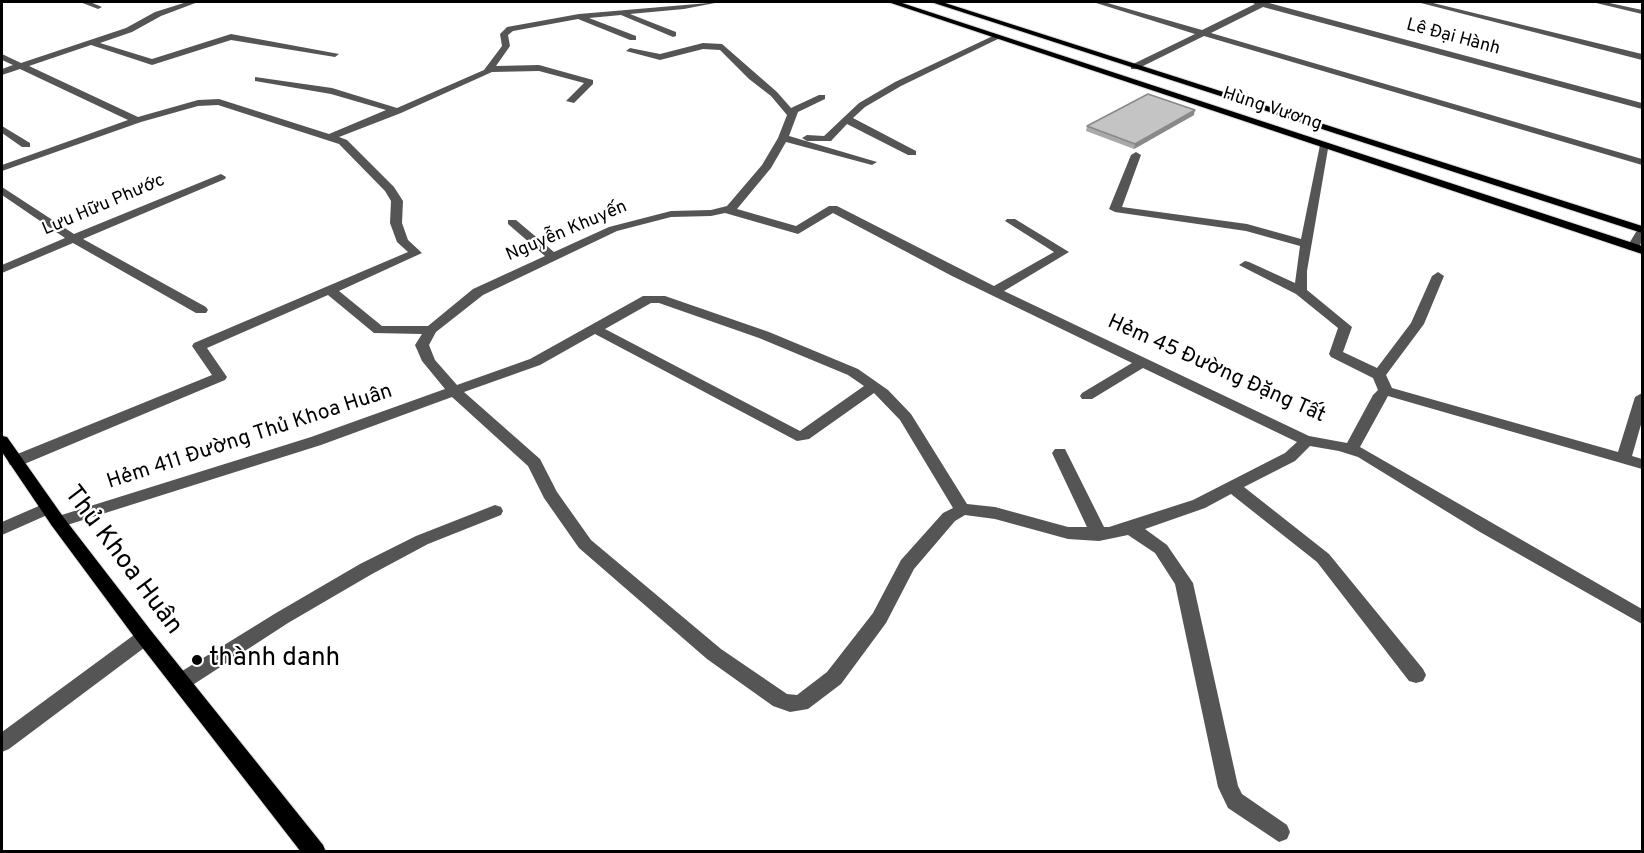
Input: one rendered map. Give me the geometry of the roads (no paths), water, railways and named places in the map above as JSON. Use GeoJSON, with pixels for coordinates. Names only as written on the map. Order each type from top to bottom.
{"type":"FeatureCollection","features":[{"type":"Feature","properties":{"kind":"main road","name":"Hùng Vương"},"geometry":{"type":"LineString","coordinates":[[892,2],[1638,249]]}},
{"type":"Feature","properties":{"kind":"main road","name":"Hùng Vương"},"geometry":{"type":"LineString","coordinates":[[935,2],[1642,231]]}},
{"type":"Feature","properties":{"kind":"main road","name":"Thủ Khoa Huân"},"geometry":{"type":"LineString","coordinates":[[2,441],[53,515],[315,852]]}},
{"type":"Feature","properties":{"kind":"street"},"geometry":{"type":"LineString","coordinates":[[84,2],[98,7]]}},
{"type":"Feature","properties":{"kind":"street"},"geometry":{"type":"LineString","coordinates":[[2,72],[92,43],[194,2]]}},
{"type":"Feature","properties":{"kind":"street"},"geometry":{"type":"LineString","coordinates":[[329,138],[477,78],[489,69],[506,46],[506,31],[579,16],[716,2]]}},
{"type":"Feature","properties":{"kind":"street"},"geometry":{"type":"LineString","coordinates":[[1097,2],[1642,162]]}},
{"type":"Feature","properties":{"kind":"street"},"geometry":{"type":"LineString","coordinates":[[1134,67],[1261,2]]}},
{"type":"Feature","properties":{"kind":"street","name":"Lê Đại Hành"},"geometry":{"type":"LineString","coordinates":[[1261,2],[1642,106]]}},
{"type":"Feature","properties":{"kind":"street"},"geometry":{"type":"LineString","coordinates":[[1421,2],[1642,57]]}},
{"type":"Feature","properties":{"kind":"street"},"geometry":{"type":"LineString","coordinates":[[1596,2],[1642,12]]}},
{"type":"Feature","properties":{"kind":"street"},"geometry":{"type":"LineString","coordinates":[[1629,9],[1638,2]]}},
{"type":"Feature","properties":{"kind":"street"},"geometry":{"type":"LineString","coordinates":[[620,13],[673,34]]}},
{"type":"Feature","properties":{"kind":"street"},"geometry":{"type":"LineString","coordinates":[[579,16],[633,38]]}},
{"type":"Feature","properties":{"kind":"street"},"geometry":{"type":"LineString","coordinates":[[92,43],[152,62],[231,37],[335,54]]}},
{"type":"Feature","properties":{"kind":"street"},"geometry":{"type":"LineString","coordinates":[[783,138],[827,139],[862,105],[898,84],[998,37]]}},
{"type":"Feature","properties":{"kind":"street"},"geometry":{"type":"LineString","coordinates":[[630,51],[660,57],[703,46],[722,47],[752,77],[774,93],[791,114]]}},
{"type":"Feature","properties":{"kind":"street"},"geometry":{"type":"LineString","coordinates":[[2,57],[137,120]]}},
{"type":"Feature","properties":{"kind":"street"},"geometry":{"type":"LineString","coordinates":[[489,69],[539,68],[588,81],[588,85],[571,100]]}},
{"type":"Feature","properties":{"kind":"street"},"geometry":{"type":"LineString","coordinates":[[258,79],[332,91],[393,111]]}},
{"type":"Feature","properties":{"kind":"street"},"geometry":{"type":"LineString","coordinates":[[728,210],[742,198],[767,166],[783,138],[791,114],[822,97]]}},
{"type":"Feature","properties":{"kind":"street"},"geometry":{"type":"LineString","coordinates":[[2,168],[137,120],[191,104],[211,102],[244,110],[346,145],[390,189],[397,201],[396,223],[403,242],[416,253],[199,346],[220,376],[16,461]]}},
{"type":"Feature","properties":{"kind":"street"},"geometry":{"type":"LineString","coordinates":[[846,119],[912,153]]}},
{"type":"Feature","properties":{"kind":"street"},"geometry":{"type":"LineString","coordinates":[[2,129],[26,145]]}},
{"type":"Feature","properties":{"kind":"street"},"geometry":{"type":"LineString","coordinates":[[783,138],[873,162]]}},
{"type":"Feature","properties":{"kind":"street"},"geometry":{"type":"LineString","coordinates":[[1301,291],[1306,244],[1325,145]]}},
{"type":"Feature","properties":{"kind":"street"},"geometry":{"type":"LineString","coordinates":[[1136,155],[1115,209],[1247,228],[1306,244]]}},
{"type":"Feature","properties":{"kind":"street","name":"Lưu Hữu Phước"},"geometry":{"type":"LineString","coordinates":[[2,268],[221,177]]}},
{"type":"Feature","properties":{"kind":"street"},"geometry":{"type":"LineString","coordinates":[[2,190],[72,238],[201,310]]}},
{"type":"Feature","properties":{"kind":"street","name":"Hẻm 45 Đường Đặng Tất"},"geometry":{"type":"LineString","coordinates":[[798,230],[833,208],[995,291],[1305,440],[1352,448],[1642,616]]}},
{"type":"Feature","properties":{"kind":"street","name":"Nguyễn Khuyến"},"geometry":{"type":"LineString","coordinates":[[431,330],[478,292],[623,225],[671,214],[728,210],[798,230]]}},
{"type":"Feature","properties":{"kind":"street"},"geometry":{"type":"LineString","coordinates":[[995,291],[1063,252],[1011,221]]}},
{"type":"Feature","properties":{"kind":"street"},"geometry":{"type":"LineString","coordinates":[[512,222],[552,256]]}},
{"type":"Feature","properties":{"kind":"street"},"geometry":{"type":"LineString","coordinates":[[1638,249],[1642,231]]}},
{"type":"Feature","properties":{"kind":"street"},"geometry":{"type":"LineString","coordinates":[[1245,265],[1301,291],[1345,327],[1336,354],[1379,375],[1386,391]]}},
{"type":"Feature","properties":{"kind":"street"},"geometry":{"type":"LineString","coordinates":[[1379,375],[1417,324],[1438,276]]}},
{"type":"Feature","properties":{"kind":"street"},"geometry":{"type":"LineString","coordinates":[[330,290],[379,330],[431,330]]}},
{"type":"Feature","properties":{"kind":"street","name":"Hẻm 411 Đường Thủ Khoa Huân"},"geometry":{"type":"LineString","coordinates":[[2,529],[316,441],[536,363],[648,299],[660,299],[812,354],[854,372],[906,417],[962,510]]}},
{"type":"Feature","properties":{"kind":"street"},"geometry":{"type":"LineString","coordinates":[[595,329],[797,436],[804,436],[874,387]]}},
{"type":"Feature","properties":{"kind":"street"},"geometry":{"type":"LineString","coordinates":[[431,330],[424,339],[424,352],[454,392],[534,464],[550,494],[576,532],[599,558],[714,654],[780,700],[790,704],[801,703],[834,678],[880,618],[907,565],[949,517],[962,510],[975,509],[995,513],[1068,533],[1099,534],[1131,528],[1199,504],[1233,487],[1290,457],[1302,447],[1305,440]]}},
{"type":"Feature","properties":{"kind":"street"},"geometry":{"type":"LineString","coordinates":[[1087,396],[1142,363]]}},
{"type":"Feature","properties":{"kind":"street"},"geometry":{"type":"LineString","coordinates":[[1352,448],[1380,395],[1386,391],[1642,464]]}},
{"type":"Feature","properties":{"kind":"street"},"geometry":{"type":"LineString","coordinates":[[1624,458],[1642,397]]}},
{"type":"Feature","properties":{"kind":"street"},"geometry":{"type":"LineString","coordinates":[[1060,453],[1099,534]]}},
{"type":"Feature","properties":{"kind":"street"},"geometry":{"type":"LineString","coordinates":[[1233,487],[1323,558],[1416,675]]}},
{"type":"Feature","properties":{"kind":"street"},"geometry":{"type":"LineString","coordinates":[[182,682],[282,618],[366,569],[422,540],[495,512]]}},
{"type":"Feature","properties":{"kind":"street"},"geometry":{"type":"LineString","coordinates":[[1131,528],[1161,549],[1184,583],[1228,787],[1235,801],[1279,832]]}},
{"type":"Feature","properties":{"kind":"street"},"geometry":{"type":"LineString","coordinates":[[2,743],[146,637]]}},
{"type":"Feature","properties":{"kind":"place","name":"thành danh"},"geometry":{"type":"Point","coordinates":[197,660]}}]}
